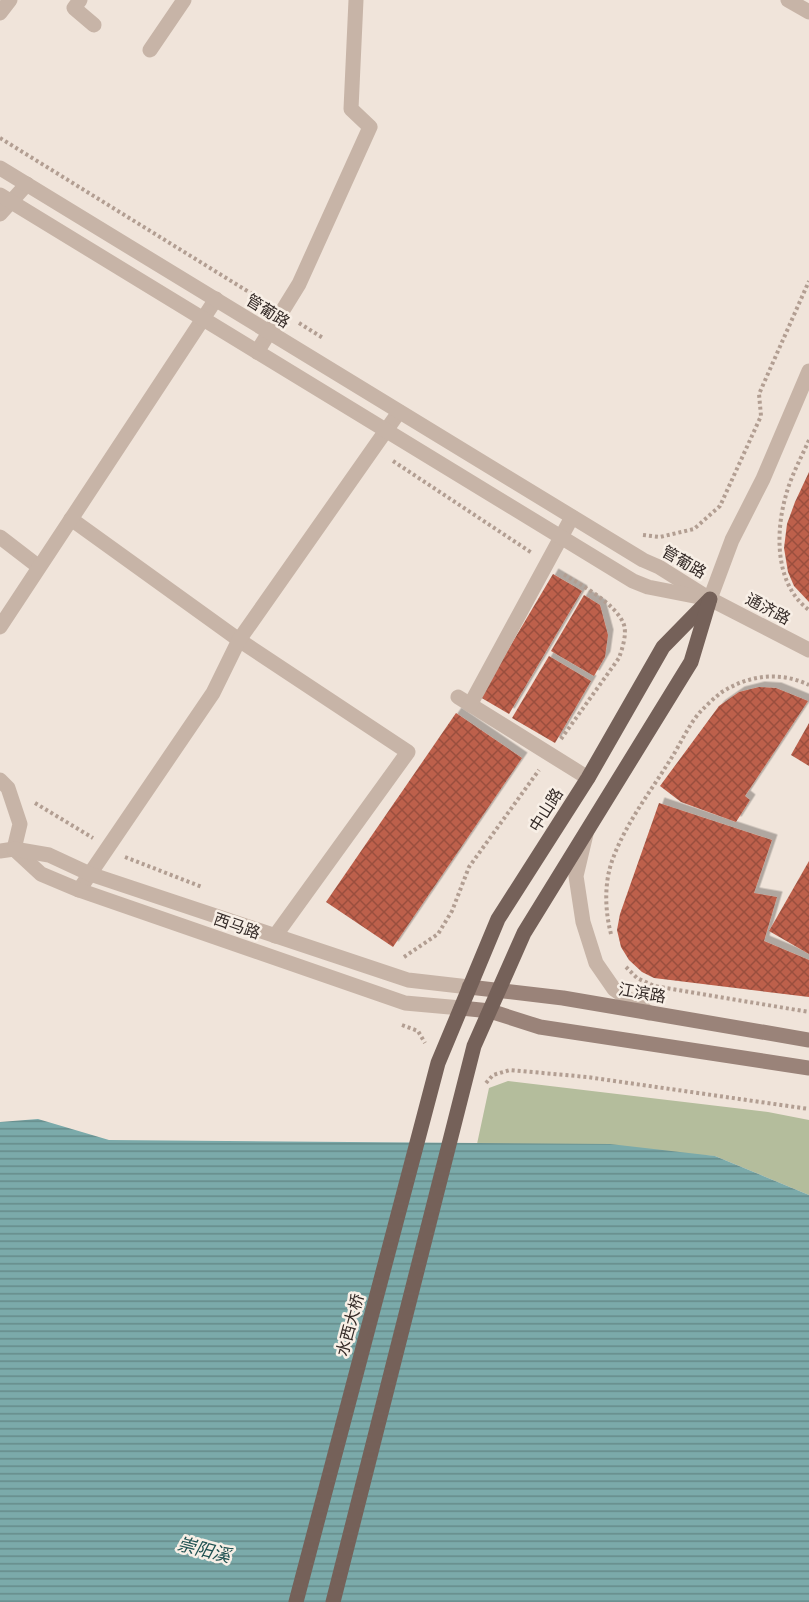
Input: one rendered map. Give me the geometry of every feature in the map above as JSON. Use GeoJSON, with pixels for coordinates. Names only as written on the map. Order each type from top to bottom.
{"type":"FeatureCollection","features":[{"type":"Feature","properties":{"kind":"main road","name":"中山路"},"geometry":{"type":"LineString","coordinates":[[440,1058],[498,919],[588,778],[663,647],[710,599]]}},
{"type":"Feature","properties":{"kind":"main road","name":"中山路"},"geometry":{"type":"LineString","coordinates":[[333,1602],[474,1046],[524,933],[691,662],[710,599]]}},
{"type":"Feature","properties":{"kind":"main road","name":"江滨路"},"geometry":{"type":"LineString","coordinates":[[469,987],[563,998],[809,1040]]}},
{"type":"Feature","properties":{"kind":"main road"},"geometry":{"type":"LineString","coordinates":[[460,1008],[490,1011],[540,1027],[809,1068]]}},
{"type":"Feature","properties":{"kind":"main road","name":"水西大桥"},"geometry":{"type":"LineString","coordinates":[[296,1602],[440,1058]]}},
{"type":"Feature","properties":{"kind":"street"},"geometry":{"type":"LineString","coordinates":[[0,13],[10,0]]}},
{"type":"Feature","properties":{"kind":"street"},"geometry":{"type":"LineString","coordinates":[[80,0],[74,8],[94,25]]}},
{"type":"Feature","properties":{"kind":"street"},"geometry":{"type":"LineString","coordinates":[[150,50],[184,0]]}},
{"type":"Feature","properties":{"kind":"street"},"geometry":{"type":"LineString","coordinates":[[257,352],[299,284],[370,127],[351,109],[356,0]]}},
{"type":"Feature","properties":{"kind":"street"},"geometry":{"type":"LineString","coordinates":[[788,0],[809,12]]}},
{"type":"Feature","properties":{"kind":"street","name":"管葡路"},"geometry":{"type":"LineString","coordinates":[[0,168],[710,599]]}},
{"type":"Feature","properties":{"kind":"street"},"geometry":{"type":"LineString","coordinates":[[0,214],[6,198],[27,184]]}},
{"type":"Feature","properties":{"kind":"street","name":"管葡路"},"geometry":{"type":"LineString","coordinates":[[6,198],[633,581],[648,587],[710,599]]}},
{"type":"Feature","properties":{"kind":"street"},"geometry":{"type":"LineString","coordinates":[[0,627],[216,299]]}},
{"type":"Feature","properties":{"kind":"street","name":"中山路"},"geometry":{"type":"LineString","coordinates":[[710,599],[732,540],[763,479],[809,371]]}},
{"type":"Feature","properties":{"kind":"street"},"geometry":{"type":"LineString","coordinates":[[79,890],[213,693],[239,640],[399,412]]}},
{"type":"Feature","properties":{"kind":"street"},"geometry":{"type":"LineString","coordinates":[[572,517],[464,701],[588,778]]}},
{"type":"Feature","properties":{"kind":"street"},"geometry":{"type":"LineString","coordinates":[[71,519],[239,640],[408,752],[275,936]]}},
{"type":"Feature","properties":{"kind":"street"},"geometry":{"type":"LineString","coordinates":[[0,537],[39,567]]}},
{"type":"Feature","properties":{"kind":"street","name":"通济路"},"geometry":{"type":"LineString","coordinates":[[710,599],[809,650]]}},
{"type":"Feature","properties":{"kind":"street"},"geometry":{"type":"LineString","coordinates":[[4,784],[20,824],[7,850]]}},
{"type":"Feature","properties":{"kind":"street"},"geometry":{"type":"LineString","coordinates":[[587,830],[576,876],[583,922],[596,963],[614,989],[649,1013]]}},
{"type":"Feature","properties":{"kind":"street","name":"西马路"},"geometry":{"type":"LineString","coordinates":[[7,850],[50,855],[90,874],[408,980],[469,987]]}},
{"type":"Feature","properties":{"kind":"street","name":"西马路"},"geometry":{"type":"LineString","coordinates":[[7,850],[41,874],[79,890],[405,1003],[460,1008]]}},
{"type":"Feature","properties":{"kind":"path"},"geometry":{"type":"LineString","coordinates":[[0,138],[332,344]]}},
{"type":"Feature","properties":{"kind":"path"},"geometry":{"type":"LineString","coordinates":[[638,534],[660,537],[694,530],[720,506],[761,416],[759,394],[809,281]]}},
{"type":"Feature","properties":{"kind":"path"},"geometry":{"type":"LineString","coordinates":[[809,440],[786,495],[779,537],[781,560],[792,593],[809,610]]}},
{"type":"Feature","properties":{"kind":"path"},"geometry":{"type":"LineString","coordinates":[[374,449],[608,603],[624,626],[624,644],[619,658],[469,867],[452,911],[438,934],[406,958],[395,954]]}},
{"type":"Feature","properties":{"kind":"path"},"geometry":{"type":"LineString","coordinates":[[612,938],[607,919],[606,893],[611,862],[627,830],[700,711],[722,693],[748,680],[773,675],[795,678],[809,685]]}},
{"type":"Feature","properties":{"kind":"path"},"geometry":{"type":"LineString","coordinates":[[4,784],[129,859],[203,888]]}},
{"type":"Feature","properties":{"kind":"path"},"geometry":{"type":"LineString","coordinates":[[623,965],[637,978],[654,986],[809,1011]]}},
{"type":"Feature","properties":{"kind":"path"},"geometry":{"type":"LineString","coordinates":[[398,1023],[418,1031],[424,1038],[426,1049]]}},
{"type":"Feature","properties":{"kind":"path"},"geometry":{"type":"LineString","coordinates":[[494,1075],[510,1070],[587,1077],[809,1109]]}},
{"type":"Feature","properties":{"kind":"green space"},"geometry":{"type":"Polygon","coordinates":[[[508,1081],[768,1112],[809,1120],[809,1195],[715,1156],[477,1144],[489,1088],[508,1081]]]}},
{"type":"Feature","properties":{"kind":"water","name":"崇阳溪"},"geometry":{"type":"Polygon","coordinates":[[[38,1119],[109,1140],[610,1144],[715,1156],[809,1195],[809,1602],[0,1602],[0,1122],[38,1119]]]}},
{"type":"Feature","properties":{"kind":"building"},"geometry":{"type":"Polygon","coordinates":[[[809,472],[809,602],[794,586],[788,572],[784,548],[787,524],[809,472]]]}},
{"type":"Feature","properties":{"kind":"building"},"geometry":{"type":"Polygon","coordinates":[[[553,574],[582,591],[509,714],[480,697],[553,574]]]}},
{"type":"Feature","properties":{"kind":"building"},"geometry":{"type":"Polygon","coordinates":[[[584,595],[600,605],[608,635],[605,657],[594,676],[551,651],[584,595]]]}},
{"type":"Feature","properties":{"kind":"building"},"geometry":{"type":"Polygon","coordinates":[[[549,656],[591,681],[555,743],[512,718],[549,656]]]}},
{"type":"Feature","properties":{"kind":"building"},"geometry":{"type":"Polygon","coordinates":[[[759,687],[776,688],[808,701],[745,796],[750,800],[736,822],[681,802],[660,786],[719,706],[739,692],[759,687]]]}},
{"type":"Feature","properties":{"kind":"building"},"geometry":{"type":"Polygon","coordinates":[[[456,713],[522,758],[393,947],[326,902],[456,713]]]}},
{"type":"Feature","properties":{"kind":"building"},"geometry":{"type":"Polygon","coordinates":[[[809,723],[809,766],[791,755],[809,723]]]}},
{"type":"Feature","properties":{"kind":"building"},"geometry":{"type":"Polygon","coordinates":[[[659,803],[772,840],[754,893],[777,897],[764,941],[809,960],[809,997],[654,978],[642,972],[629,960],[621,947],[617,930],[620,914],[659,803]]]}},
{"type":"Feature","properties":{"kind":"building"},"geometry":{"type":"Polygon","coordinates":[[[809,861],[809,954],[769,931],[809,861]]]}}]}
